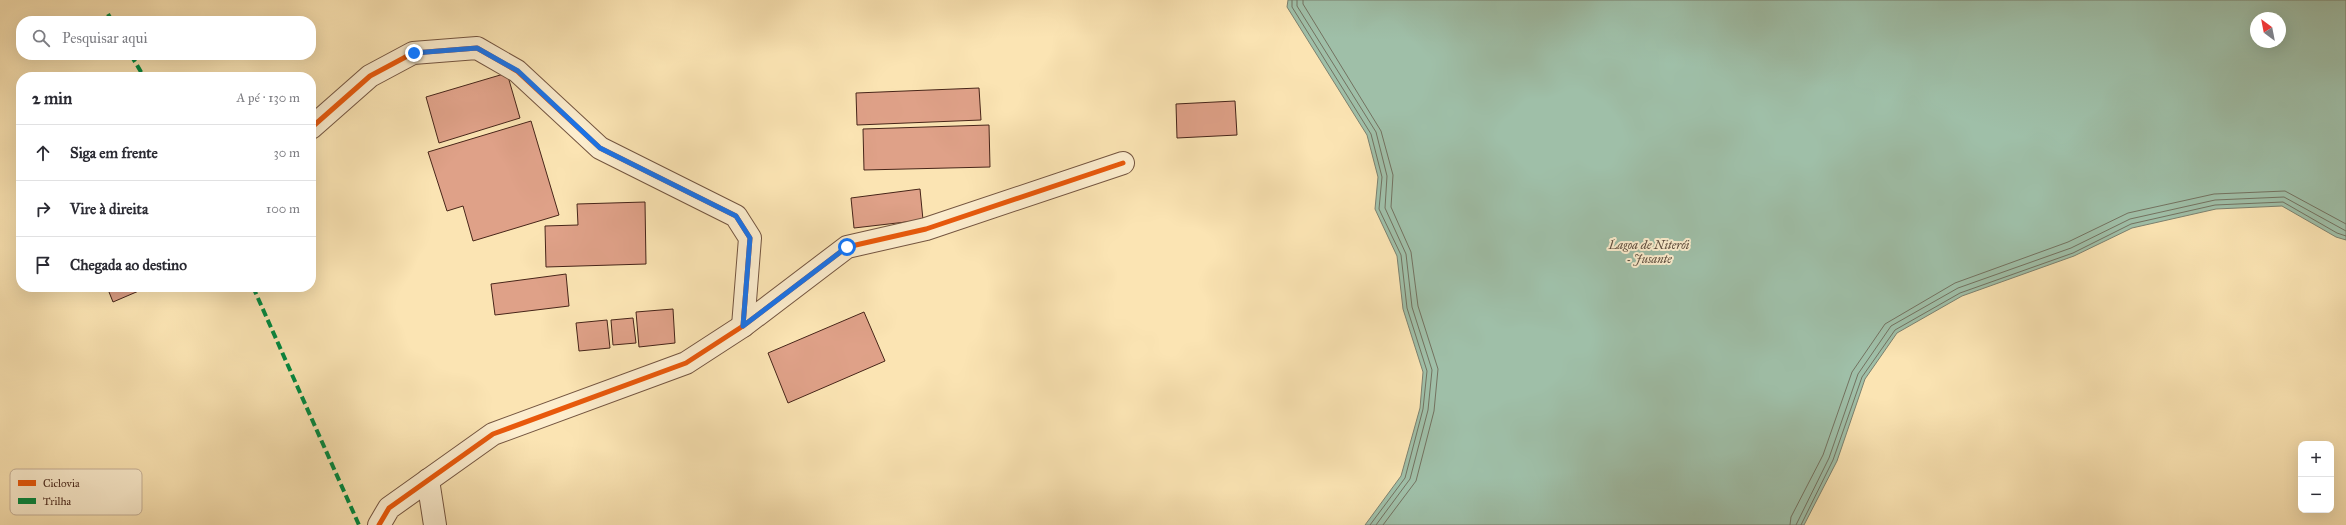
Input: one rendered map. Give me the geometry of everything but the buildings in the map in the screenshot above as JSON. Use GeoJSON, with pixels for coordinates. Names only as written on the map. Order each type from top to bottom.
{"type":"FeatureCollection","features":[{"type":"Feature","properties":{"kind":"street"},"geometry":{"type":"LineString","coordinates":[[316,124],[370,76],[414,53],[477,48],[518,71],[600,148],[736,216],[750,238],[743,326]]}},
{"type":"Feature","properties":{"kind":"street"},"geometry":{"type":"LineString","coordinates":[[379,525],[389,508],[493,434],[686,363],[743,326],[847,247],[926,229],[1123,163]]}},
{"type":"Feature","properties":{"kind":"street"},"geometry":{"type":"LineString","coordinates":[[428,480],[435,525]]}},
{"type":"Feature","properties":{"kind":"water","name":"Lagoa de Niterói - Jusante"},"geometry":{"type":"Polygon","coordinates":[[[1288,0],[2346,0],[2346,240],[2336,237],[2282,206],[2216,209],[2132,228],[2074,256],[1962,296],[1897,333],[1865,379],[1837,461],[1804,525],[1365,525],[1401,476],[1420,408],[1423,372],[1403,309],[1397,256],[1375,209],[1378,177],[1367,135],[1287,7],[1288,0]]]}},
{"type":"Feature","properties":{"kind":"marked path"},"geometry":{"type":"LineString","coordinates":[[134,60],[141,72]]}},
{"type":"Feature","properties":{"kind":"marked path"},"geometry":{"type":"LineString","coordinates":[[255,292],[359,525]]}},
{"type":"Feature","properties":{"kind":"cycle path"},"geometry":{"type":"LineString","coordinates":[[316,124],[370,76],[413,53],[477,48],[517,71],[600,148],[736,216],[750,238],[743,326]]}},
{"type":"Feature","properties":{"kind":"cycle path"},"geometry":{"type":"LineString","coordinates":[[379,525],[389,508],[493,434],[686,363],[743,326],[847,247],[926,229],[1123,163]]}},
{"type":"Feature","properties":{"kind":"route"},"geometry":{"type":"LineString","coordinates":[[414,53],[477,48],[518,71],[600,148],[736,216],[750,238],[743,326],[847,247]]}}]}
